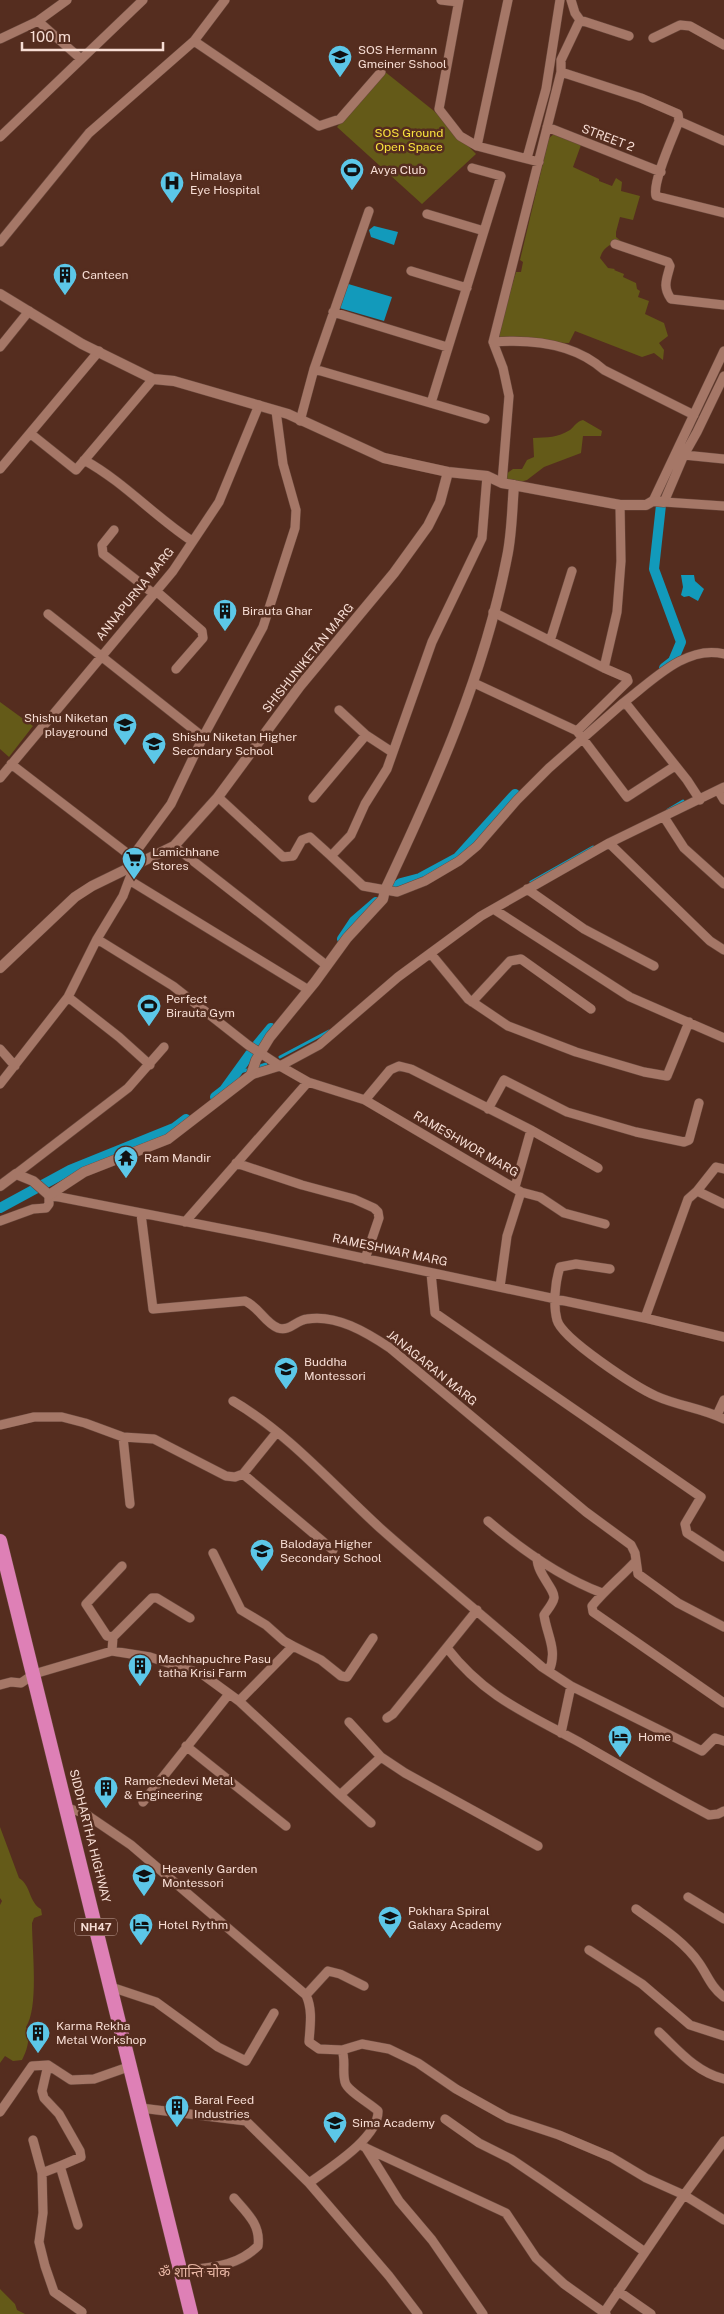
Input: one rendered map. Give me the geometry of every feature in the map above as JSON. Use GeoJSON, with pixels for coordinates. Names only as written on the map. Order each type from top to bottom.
{"type":"FeatureCollection","features":[{"type":"Feature","properties":{"kind":"highway","name":"SIDDHARTHA HIGHWAY"},"geometry":{"type":"LineString","coordinates":[[0,1541],[191,2314]]}},
{"type":"Feature","properties":{"kind":"street"},"geometry":{"type":"LineString","coordinates":[[0,137],[143,0]]}},
{"type":"Feature","properties":{"kind":"street"},"geometry":{"type":"LineString","coordinates":[[0,242],[89,133],[194,41],[225,0]]}},
{"type":"Feature","properties":{"kind":"street"},"geometry":{"type":"LineString","coordinates":[[441,0],[459,1],[439,109],[460,136],[476,146],[539,162]]}},
{"type":"Feature","properties":{"kind":"street"},"geometry":{"type":"LineString","coordinates":[[476,146],[508,0]]}},
{"type":"Feature","properties":{"kind":"street"},"geometry":{"type":"LineString","coordinates":[[527,158],[546,89],[560,0]]}},
{"type":"Feature","properties":{"kind":"street"},"geometry":{"type":"LineString","coordinates":[[571,0],[575,13],[580,20],[629,36]]}},
{"type":"Feature","properties":{"kind":"street"},"geometry":{"type":"LineString","coordinates":[[0,39],[38,21],[64,1]]}},
{"type":"Feature","properties":{"kind":"street"},"geometry":{"type":"LineString","coordinates":[[502,483],[509,396],[504,368],[493,342],[561,72],[561,60],[580,20]]}},
{"type":"Feature","properties":{"kind":"street"},"geometry":{"type":"LineString","coordinates":[[38,21],[81,59]]}},
{"type":"Feature","properties":{"kind":"street"},"geometry":{"type":"LineString","coordinates":[[653,38],[680,25],[690,26],[724,45]]}},
{"type":"Feature","properties":{"kind":"street"},"geometry":{"type":"LineString","coordinates":[[194,41],[319,126],[340,119],[381,72]]}},
{"type":"Feature","properties":{"kind":"street"},"geometry":{"type":"LineString","coordinates":[[561,72],[650,102],[678,114],[679,121],[655,190],[656,196],[724,213]]}},
{"type":"Feature","properties":{"kind":"street"},"geometry":{"type":"LineString","coordinates":[[679,121],[724,141]]}},
{"type":"Feature","properties":{"kind":"street","name":"STREET 2"},"geometry":{"type":"LineString","coordinates":[[547,127],[661,172]]}},
{"type":"Feature","properties":{"kind":"street"},"geometry":{"type":"LineString","coordinates":[[431,403],[501,176],[472,168]]}},
{"type":"Feature","properties":{"kind":"street"},"geometry":{"type":"LineString","coordinates":[[300,421],[314,369],[369,211]]}},
{"type":"Feature","properties":{"kind":"street"},"geometry":{"type":"LineString","coordinates":[[427,214],[484,231]]}},
{"type":"Feature","properties":{"kind":"street"},"geometry":{"type":"LineString","coordinates":[[615,244],[668,262],[670,266],[664,283],[670,299],[724,305]]}},
{"type":"Feature","properties":{"kind":"street"},"geometry":{"type":"LineString","coordinates":[[411,271],[466,288]]}},
{"type":"Feature","properties":{"kind":"street"},"geometry":{"type":"LineString","coordinates":[[0,294],[82,344],[153,379],[174,381],[259,405],[384,458],[448,472],[487,476],[502,483],[620,505],[646,505],[652,501],[724,351]]}},
{"type":"Feature","properties":{"kind":"street"},"geometry":{"type":"LineString","coordinates":[[0,347],[29,312]]}},
{"type":"Feature","properties":{"kind":"street"},"geometry":{"type":"LineString","coordinates":[[333,312],[448,347]]}},
{"type":"Feature","properties":{"kind":"street"},"geometry":{"type":"LineString","coordinates":[[493,342],[566,347],[597,363],[604,370],[694,415]]}},
{"type":"Feature","properties":{"kind":"street"},"geometry":{"type":"LineString","coordinates":[[0,469],[99,351]]}},
{"type":"Feature","properties":{"kind":"street"},"geometry":{"type":"LineString","coordinates":[[314,369],[485,419]]}},
{"type":"Feature","properties":{"kind":"street"},"geometry":{"type":"LineString","coordinates":[[664,502],[684,455],[724,376]]}},
{"type":"Feature","properties":{"kind":"street"},"geometry":{"type":"LineString","coordinates":[[31,434],[73,469],[78,469],[153,379]]}},
{"type":"Feature","properties":{"kind":"street","name":"ANNAPURNA MARG"},"geometry":{"type":"LineString","coordinates":[[0,778],[173,571],[219,502],[259,405]]}},
{"type":"Feature","properties":{"kind":"street"},"geometry":{"type":"LineString","coordinates":[[0,1084],[68,997],[97,940],[123,896],[134,860],[171,804],[203,737],[263,627],[295,528],[296,510],[283,464],[276,411]]}},
{"type":"Feature","properties":{"kind":"street"},"geometry":{"type":"LineString","coordinates":[[684,455],[724,459]]}},
{"type":"Feature","properties":{"kind":"street"},"geometry":{"type":"LineString","coordinates":[[84,460],[108,473],[147,508],[192,541]]}},
{"type":"Feature","properties":{"kind":"street","name":"SHISHUNIKETAN MARG"},"geometry":{"type":"LineString","coordinates":[[0,968],[75,897],[134,860],[174,846],[218,797],[300,686],[394,573],[428,526],[440,502],[448,472]]}},
{"type":"Feature","properties":{"kind":"street"},"geometry":{"type":"LineString","coordinates":[[331,856],[351,835],[365,804],[387,769],[432,642],[482,538],[487,476]]}},
{"type":"Feature","properties":{"kind":"street"},"geometry":{"type":"LineString","coordinates":[[252,1073],[258,1057],[307,989],[346,938],[383,900],[385,890],[436,782],[474,683],[493,612],[507,556],[514,485]]}},
{"type":"Feature","properties":{"kind":"street"},"geometry":{"type":"LineString","coordinates":[[652,501],[724,506]]}},
{"type":"Feature","properties":{"kind":"street"},"geometry":{"type":"LineString","coordinates":[[604,668],[617,612],[621,560],[620,505]]}},
{"type":"Feature","properties":{"kind":"street"},"geometry":{"type":"LineString","coordinates":[[114,530],[102,545],[103,554],[155,593],[204,634],[203,638],[176,669]]}},
{"type":"Feature","properties":{"kind":"street"},"geometry":{"type":"LineString","coordinates":[[550,641],[572,571]]}},
{"type":"Feature","properties":{"kind":"street"},"geometry":{"type":"LineString","coordinates":[[218,797],[283,857],[293,856],[302,840],[310,837],[363,886],[396,892],[412,888],[459,861],[477,846],[517,800],[580,736],[628,681],[627,678],[493,612]]}},
{"type":"Feature","properties":{"kind":"street"},"geometry":{"type":"LineString","coordinates":[[48,614],[203,737]]}},
{"type":"Feature","properties":{"kind":"street"},"geometry":{"type":"LineString","coordinates":[[580,736],[678,663],[697,653],[710,651],[724,654]]}},
{"type":"Feature","properties":{"kind":"street"},"geometry":{"type":"LineString","coordinates":[[474,683],[580,736],[627,797],[676,766]]}},
{"type":"Feature","properties":{"kind":"street"},"geometry":{"type":"LineString","coordinates":[[623,703],[628,706],[676,766],[700,800]]}},
{"type":"Feature","properties":{"kind":"street"},"geometry":{"type":"LineString","coordinates":[[339,710],[366,735],[392,752]]}},
{"type":"Feature","properties":{"kind":"street"},"geometry":{"type":"LineString","coordinates":[[313,798],[366,735]]}},
{"type":"Feature","properties":{"kind":"street"},"geometry":{"type":"LineString","coordinates":[[11,764],[134,860]]}},
{"type":"Feature","properties":{"kind":"street"},"geometry":{"type":"LineString","coordinates":[[49,1195],[84,1172],[168,1139],[252,1073],[280,1066],[319,1045],[398,977],[481,916],[495,910],[609,844],[721,789],[724,800]]}},
{"type":"Feature","properties":{"kind":"street"},"geometry":{"type":"LineString","coordinates":[[664,817],[684,848],[724,884]]}},
{"type":"Feature","properties":{"kind":"street"},"geometry":{"type":"LineString","coordinates":[[609,844],[710,941],[724,950]]}},
{"type":"Feature","properties":{"kind":"street"},"geometry":{"type":"LineString","coordinates":[[174,846],[326,964]]}},
{"type":"Feature","properties":{"kind":"street"},"geometry":{"type":"LineString","coordinates":[[129,880],[307,989]]}},
{"type":"Feature","properties":{"kind":"street"},"geometry":{"type":"LineString","coordinates":[[527,890],[584,929],[654,966]]}},
{"type":"Feature","properties":{"kind":"street"},"geometry":{"type":"LineString","coordinates":[[495,910],[630,997],[724,1038]]}},
{"type":"Feature","properties":{"kind":"street","name":"RAMESHWOR MARG"},"geometry":{"type":"LineString","coordinates":[[97,940],[172,986],[258,1057],[280,1066],[308,1082],[365,1100],[518,1189],[507,1236],[500,1287]]}},
{"type":"Feature","properties":{"kind":"street"},"geometry":{"type":"LineString","coordinates":[[431,954],[472,1002],[508,1026],[568,1049],[665,1077],[688,1022]]}},
{"type":"Feature","properties":{"kind":"street"},"geometry":{"type":"LineString","coordinates":[[472,1002],[510,961],[521,959],[591,1009]]}},
{"type":"Feature","properties":{"kind":"street"},"geometry":{"type":"LineString","coordinates":[[68,997],[119,1037],[150,1065]]}},
{"type":"Feature","properties":{"kind":"street"},"geometry":{"type":"LineString","coordinates":[[0,1186],[128,1088],[164,1047]]}},
{"type":"Feature","properties":{"kind":"street"},"geometry":{"type":"LineString","coordinates":[[0,1049],[15,1066]]}},
{"type":"Feature","properties":{"kind":"street"},"geometry":{"type":"LineString","coordinates":[[365,1100],[390,1070],[399,1066],[411,1069],[531,1130],[598,1168]]}},
{"type":"Feature","properties":{"kind":"street"},"geometry":{"type":"LineString","coordinates":[[488,1109],[502,1081],[506,1080],[567,1112],[636,1132],[684,1142],[689,1140],[699,1103]]}},
{"type":"Feature","properties":{"kind":"street"},"geometry":{"type":"LineString","coordinates":[[185,1222],[308,1082]]}},
{"type":"Feature","properties":{"kind":"street"},"geometry":{"type":"LineString","coordinates":[[531,1130],[518,1189],[540,1197],[564,1213],[605,1224]]}},
{"type":"Feature","properties":{"kind":"street"},"geometry":{"type":"LineString","coordinates":[[236,1163],[302,1185],[354,1199],[374,1208],[379,1218],[365,1259]]}},
{"type":"Feature","properties":{"kind":"street"},"geometry":{"type":"LineString","coordinates":[[645,1318],[682,1210],[688,1199],[697,1192],[716,1167],[724,1169]]}},
{"type":"Feature","properties":{"kind":"street"},"geometry":{"type":"LineString","coordinates":[[0,1221],[33,1209],[46,1208],[50,1204],[49,1195],[33,1181],[16,1174]]}},
{"type":"Feature","properties":{"kind":"street"},"geometry":{"type":"LineString","coordinates":[[697,1192],[724,1204]]}},
{"type":"Feature","properties":{"kind":"street","name":"RAMESHWAR MARG"},"geometry":{"type":"LineString","coordinates":[[49,1195],[500,1287],[724,1337]]}},
{"type":"Feature","properties":{"kind":"street","name":"JANAGARAN MARG"},"geometry":{"type":"LineString","coordinates":[[141,1214],[153,1309],[245,1301],[256,1307],[272,1325],[279,1329],[290,1328],[302,1320],[316,1318],[346,1324],[373,1337],[390,1348],[525,1459],[586,1512],[631,1545],[636,1553],[635,1562],[638,1574],[678,1603],[724,1627]]}},
{"type":"Feature","properties":{"kind":"street"},"geometry":{"type":"LineString","coordinates":[[610,1269],[576,1264],[560,1267],[557,1274],[557,1322],[581,1347],[620,1376],[656,1396],[721,1417],[724,1400]]}},
{"type":"Feature","properties":{"kind":"street"},"geometry":{"type":"LineString","coordinates":[[431,1273],[435,1313],[700,1497],[685,1524],[687,1533],[724,1557]]}},
{"type":"Feature","properties":{"kind":"street"},"geometry":{"type":"LineString","coordinates":[[234,1401],[277,1432],[381,1528],[542,1667],[571,1686],[702,1751],[715,1738],[724,1741]]}},
{"type":"Feature","properties":{"kind":"street"},"geometry":{"type":"LineString","coordinates":[[0,1425],[34,1417],[62,1417],[123,1437],[154,1439],[226,1476],[235,1477],[243,1474],[277,1432]]}},
{"type":"Feature","properties":{"kind":"street"},"geometry":{"type":"LineString","coordinates":[[123,1437],[130,1504]]}},
{"type":"Feature","properties":{"kind":"street"},"geometry":{"type":"LineString","coordinates":[[243,1474],[333,1550]]}},
{"type":"Feature","properties":{"kind":"street"},"geometry":{"type":"LineString","coordinates":[[488,1520],[538,1558],[580,1584],[602,1593]]}},
{"type":"Feature","properties":{"kind":"street"},"geometry":{"type":"LineString","coordinates":[[213,1553],[241,1610],[266,1625],[284,1642],[321,1660],[341,1676],[347,1677],[373,1638]]}},
{"type":"Feature","properties":{"kind":"street"},"geometry":{"type":"LineString","coordinates":[[538,1558],[537,1565],[542,1577],[554,1593],[554,1598],[544,1615],[554,1647],[550,1672]]}},
{"type":"Feature","properties":{"kind":"street"},"geometry":{"type":"LineString","coordinates":[[635,1562],[619,1580],[602,1593],[592,1606],[593,1612],[724,1703]]}},
{"type":"Feature","properties":{"kind":"street"},"geometry":{"type":"LineString","coordinates":[[113,1637],[108,1636],[86,1604],[122,1566]]}},
{"type":"Feature","properties":{"kind":"street"},"geometry":{"type":"LineString","coordinates":[[112,1651],[113,1637],[152,1598],[157,1598],[190,1618]]}},
{"type":"Feature","properties":{"kind":"street"},"geometry":{"type":"LineString","coordinates":[[387,1718],[394,1714],[477,1610]]}},
{"type":"Feature","properties":{"kind":"street"},"geometry":{"type":"LineString","coordinates":[[239,1701],[293,1646]]}},
{"type":"Feature","properties":{"kind":"street"},"geometry":{"type":"LineString","coordinates":[[447,1648],[462,1667],[484,1688],[523,1714],[708,1815],[724,1811]]}},
{"type":"Feature","properties":{"kind":"street"},"geometry":{"type":"LineString","coordinates":[[0,1685],[11,1682],[21,1684],[34,1674],[112,1651],[150,1657],[202,1674],[239,1701],[371,1823]]}},
{"type":"Feature","properties":{"kind":"street"},"geometry":{"type":"LineString","coordinates":[[561,1734],[571,1686]]}},
{"type":"Feature","properties":{"kind":"street"},"geometry":{"type":"LineString","coordinates":[[143,1802],[229,1694]]}},
{"type":"Feature","properties":{"kind":"street"},"geometry":{"type":"LineString","coordinates":[[349,1722],[381,1757],[420,1782],[538,1846]]}},
{"type":"Feature","properties":{"kind":"street"},"geometry":{"type":"LineString","coordinates":[[186,1746],[286,1826]]}},
{"type":"Feature","properties":{"kind":"street"},"geometry":{"type":"LineString","coordinates":[[340,1795],[381,1757]]}},
{"type":"Feature","properties":{"kind":"street"},"geometry":{"type":"LineString","coordinates":[[67,1808],[84,1814],[131,1845],[306,1995],[310,2003],[311,2013],[309,2042],[319,2049],[342,2050],[362,2044],[389,2050],[418,2063],[456,2089],[508,2118],[559,2135],[603,2153],[625,2164],[646,2178],[684,2195],[724,2220]]}},
{"type":"Feature","properties":{"kind":"street"},"geometry":{"type":"LineString","coordinates":[[688,1896],[724,1918]]}},
{"type":"Feature","properties":{"kind":"street"},"geometry":{"type":"LineString","coordinates":[[636,1909],[686,1948],[699,1962],[710,1986],[724,1997]]}},
{"type":"Feature","properties":{"kind":"street"},"geometry":{"type":"LineString","coordinates":[[588,1950],[642,1984],[690,2025],[724,2036]]}},
{"type":"Feature","properties":{"kind":"street"},"geometry":{"type":"LineString","coordinates":[[306,1995],[328,1972],[340,1974],[364,1986]]}},
{"type":"Feature","properties":{"kind":"street"},"geometry":{"type":"LineString","coordinates":[[111,1987],[156,2002],[218,2047],[246,2061],[274,2014]]}},
{"type":"Feature","properties":{"kind":"street"},"geometry":{"type":"LineString","coordinates":[[659,2032],[688,2061],[708,2073],[724,2079]]}},
{"type":"Feature","properties":{"kind":"street"},"geometry":{"type":"LineString","coordinates":[[309,2183],[363,2146],[378,2112],[348,2088],[345,2082],[342,2050]]}},
{"type":"Feature","properties":{"kind":"street"},"geometry":{"type":"LineString","coordinates":[[42,2173],[81,2157],[80,2151],[59,2114],[44,2098],[42,2091],[48,2065]]}},
{"type":"Feature","properties":{"kind":"street"},"geometry":{"type":"LineString","coordinates":[[0,2112],[32,2066],[48,2065],[71,2080],[94,2079],[131,2066]]}},
{"type":"Feature","properties":{"kind":"street"},"geometry":{"type":"LineString","coordinates":[[141,2108],[246,2121],[309,2183],[389,2276],[418,2314]]}},
{"type":"Feature","properties":{"kind":"street"},"geometry":{"type":"LineString","coordinates":[[445,2119],[479,2143],[511,2159],[645,2252]]}},
{"type":"Feature","properties":{"kind":"street"},"geometry":{"type":"LineString","coordinates":[[33,2140],[42,2173],[43,2213],[38,2242],[54,2292],[82,2312]]}},
{"type":"Feature","properties":{"kind":"street"},"geometry":{"type":"LineString","coordinates":[[363,2146],[506,2213],[536,2258],[564,2284],[604,2313],[684,2195],[724,2141]]}},
{"type":"Feature","properties":{"kind":"street"},"geometry":{"type":"LineString","coordinates":[[363,2146],[399,2201],[432,2240],[482,2314]]}},
{"type":"Feature","properties":{"kind":"street"},"geometry":{"type":"LineString","coordinates":[[60,2166],[78,2225]]}},
{"type":"Feature","properties":{"kind":"street"},"geometry":{"type":"LineString","coordinates":[[181,2271],[228,2265],[251,2253],[258,2246],[260,2235],[253,2220],[234,2198]]}},
{"type":"Feature","properties":{"kind":"street"},"geometry":{"type":"LineString","coordinates":[[618,2291],[651,2314]]}},
{"type":"Feature","properties":{"kind":"green space","name":"SOS Ground Open Space"},"geometry":{"type":"Polygon","coordinates":[[[384,71],[434,111],[476,154],[422,204],[337,127],[384,71]]]}},
{"type":"Feature","properties":{"kind":"green space"},"geometry":{"type":"Polygon","coordinates":[[[554,134],[581,145],[573,167],[612,186],[616,178],[622,182],[621,191],[640,196],[633,220],[620,217],[616,237],[622,242],[608,246],[600,258],[608,268],[615,269],[624,274],[623,277],[636,283],[637,289],[640,291],[638,297],[649,301],[645,314],[664,323],[668,336],[659,343],[664,350],[663,360],[654,353],[642,357],[575,331],[569,343],[496,341],[516,272],[521,272],[523,262],[520,260],[549,138],[554,134]]]}},
{"type":"Feature","properties":{"kind":"green space"},"geometry":{"type":"Polygon","coordinates":[[[583,420],[602,431],[601,436],[583,436],[581,453],[544,467],[527,480],[520,482],[504,481],[506,474],[513,469],[522,469],[527,460],[534,457],[533,438],[552,437],[561,434],[583,420]]]}},
{"type":"Feature","properties":{"kind":"green space"},"geometry":{"type":"Polygon","coordinates":[[[0,702],[33,726],[9,757],[0,749],[0,702]]]}},
{"type":"Feature","properties":{"kind":"green space"},"geometry":{"type":"Polygon","coordinates":[[[0,1827],[19,1878],[26,1885],[34,1903],[41,1909],[42,1915],[34,1918],[32,1923],[34,1992],[30,2018],[26,2027],[28,2035],[27,2048],[22,2060],[13,2061],[5,2056],[0,2063],[0,1905],[2,1901],[0,1898],[0,1827]]]}},
{"type":"Feature","properties":{"kind":"green space"},"geometry":{"type":"Polygon","coordinates":[[[0,2289],[15,2304],[17,2310],[25,2314],[0,2314],[0,2289]]]}},
{"type":"Feature","properties":{"kind":"water"},"geometry":{"type":"Polygon","coordinates":[[[374,226],[398,232],[394,245],[371,237],[369,230],[374,226]]]}},
{"type":"Feature","properties":{"kind":"water"},"geometry":{"type":"Polygon","coordinates":[[[345,283],[392,297],[384,321],[336,307],[345,283]]]}},
{"type":"Feature","properties":{"kind":"water"},"geometry":{"type":"Polygon","coordinates":[[[681,575],[694,575],[695,581],[704,589],[698,601],[689,596],[684,597],[681,595],[683,587],[681,575]]]}},
{"type":"Feature","properties":{"kind":"waterway"},"geometry":{"type":"LineString","coordinates":[[661,505],[654,569],[681,642],[673,661],[664,668]]}},
{"type":"Feature","properties":{"kind":"waterway"},"geometry":{"type":"LineString","coordinates":[[395,887],[401,883],[420,878],[457,858],[515,794]]}},
{"type":"Feature","properties":{"kind":"waterway"},"geometry":{"type":"LineString","coordinates":[[668,810],[683,801]]}},
{"type":"Feature","properties":{"kind":"waterway"},"geometry":{"type":"LineString","coordinates":[[531,882],[593,847]]}},
{"type":"Feature","properties":{"kind":"waterway"},"geometry":{"type":"LineString","coordinates":[[342,939],[354,921],[376,902]]}},
{"type":"Feature","properties":{"kind":"waterway"},"geometry":{"type":"LineString","coordinates":[[257,1045],[271,1028]]}},
{"type":"Feature","properties":{"kind":"waterway"},"geometry":{"type":"LineString","coordinates":[[280,1057],[329,1031]]}},
{"type":"Feature","properties":{"kind":"waterway"},"geometry":{"type":"LineString","coordinates":[[215,1097],[224,1090],[250,1054]]}},
{"type":"Feature","properties":{"kind":"waterway"},"geometry":{"type":"LineString","coordinates":[[257,1067],[266,1064]]}},
{"type":"Feature","properties":{"kind":"waterway"},"geometry":{"type":"LineString","coordinates":[[236,1073],[251,1069]]}},
{"type":"Feature","properties":{"kind":"waterway"},"geometry":{"type":"LineString","coordinates":[[0,1208],[70,1170],[174,1128],[186,1119]]}},
{"type":"Feature","properties":{"kind":"place","name":"SOS Hermann Gmeiner Sshool"},"geometry":{"type":"Point","coordinates":[340,78]}},
{"type":"Feature","properties":{"kind":"place","name":"Avya Club"},"geometry":{"type":"Point","coordinates":[352,191]}},
{"type":"Feature","properties":{"kind":"place","name":"Himalaya Eye Hospital"},"geometry":{"type":"Point","coordinates":[172,204]}},
{"type":"Feature","properties":{"kind":"place","name":"Canteen"},"geometry":{"type":"Point","coordinates":[65,296]}},
{"type":"Feature","properties":{"kind":"place","name":"Birauta Ghar"},"geometry":{"type":"Point","coordinates":[225,632]}},
{"type":"Feature","properties":{"kind":"place","name":"Shishu Niketan playground"},"geometry":{"type":"Point","coordinates":[125,746]}},
{"type":"Feature","properties":{"kind":"place","name":"Shishu Niketan Higher Secondary School"},"geometry":{"type":"Point","coordinates":[154,765]}},
{"type":"Feature","properties":{"kind":"place","name":"Lamichhane Stores"},"geometry":{"type":"Point","coordinates":[134,880]}},
{"type":"Feature","properties":{"kind":"place","name":"Perfect Birauta Gym"},"geometry":{"type":"Point","coordinates":[149,1027]}},
{"type":"Feature","properties":{"kind":"place","name":"Ram Mandir"},"geometry":{"type":"Point","coordinates":[126,1179]}},
{"type":"Feature","properties":{"kind":"place","name":"Buddha Montessori"},"geometry":{"type":"Point","coordinates":[286,1390]}},
{"type":"Feature","properties":{"kind":"place","name":"Balodaya Higher Secondary School"},"geometry":{"type":"Point","coordinates":[262,1572]}},
{"type":"Feature","properties":{"kind":"place","name":"Machhapuchre Pasu tatha Krisi Farm"},"geometry":{"type":"Point","coordinates":[140,1687]}},
{"type":"Feature","properties":{"kind":"place","name":"Home"},"geometry":{"type":"Point","coordinates":[620,1758]}},
{"type":"Feature","properties":{"kind":"place","name":"Ramechedevi Metal & Engineering"},"geometry":{"type":"Point","coordinates":[106,1809]}},
{"type":"Feature","properties":{"kind":"place","name":"Heavenly Garden Montessori"},"geometry":{"type":"Point","coordinates":[144,1897]}},
{"type":"Feature","properties":{"kind":"place","name":"Pokhara Spiral Galaxy Academy"},"geometry":{"type":"Point","coordinates":[390,1939]}},
{"type":"Feature","properties":{"kind":"place","name":"Hotel Rythm"},"geometry":{"type":"Point","coordinates":[141,1946]}},
{"type":"Feature","properties":{"kind":"place","name":"Karma Rekha Metal Workshop"},"geometry":{"type":"Point","coordinates":[38,2054]}},
{"type":"Feature","properties":{"kind":"place","name":"Baral Feed Industries"},"geometry":{"type":"Point","coordinates":[177,2128]}},
{"type":"Feature","properties":{"kind":"place","name":"Sima Academy"},"geometry":{"type":"Point","coordinates":[335,2144]}},
{"type":"Feature","properties":{"kind":"district","name":"ॐ शान्ति चोक"},"geometry":{"type":"Point","coordinates":[194,2272]}}]}
